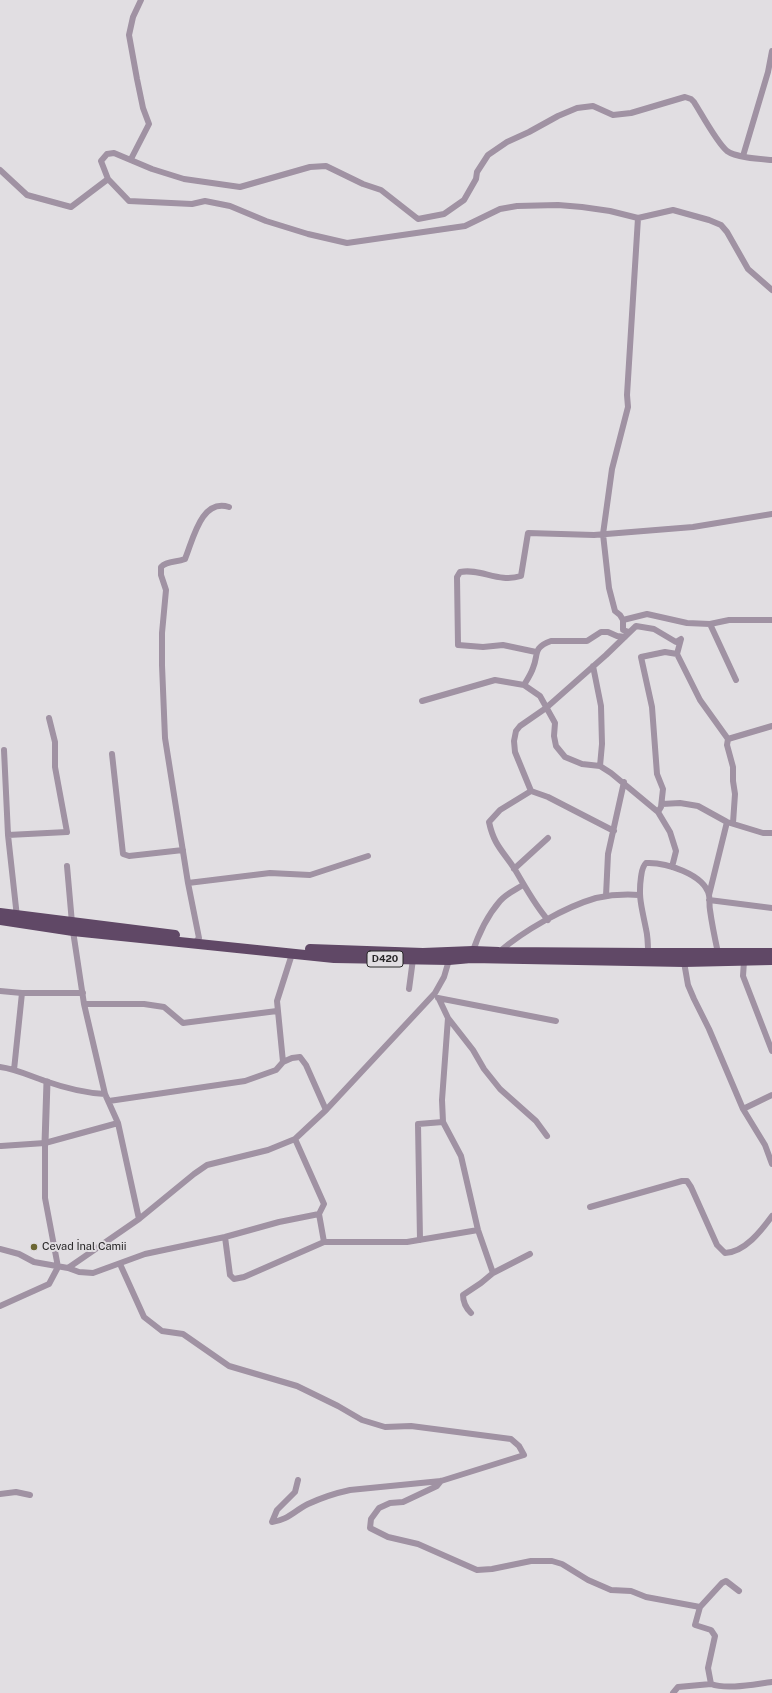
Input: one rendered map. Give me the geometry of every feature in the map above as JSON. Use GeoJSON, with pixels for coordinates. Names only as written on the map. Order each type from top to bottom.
{"type":"FeatureCollection","features":[{"type":"Feature","properties":{"kind":"highway","name":"D420"},"geometry":{"type":"LineString","coordinates":[[0,913],[17,919],[72,927],[334,958],[449,960],[472,954]]}},
{"type":"Feature","properties":{"kind":"highway","name":"D420"},"geometry":{"type":"LineString","coordinates":[[0,920],[17,919]]}},
{"type":"Feature","properties":{"kind":"highway","name":"D420"},"geometry":{"type":"LineString","coordinates":[[196,941],[319,950],[472,954],[495,956],[684,962],[772,960]]}},
{"type":"Feature","properties":{"kind":"highway","name":"D420"},"geometry":{"type":"LineString","coordinates":[[495,956],[648,953],[772,953]]}},
{"type":"Feature","properties":{"kind":"street"},"geometry":{"type":"LineString","coordinates":[[131,159],[149,124],[140,94],[129,35],[141,0]]}},
{"type":"Feature","properties":{"kind":"street"},"geometry":{"type":"LineString","coordinates":[[743,156],[768,72],[772,51]]}},
{"type":"Feature","properties":{"kind":"street"},"geometry":{"type":"LineString","coordinates":[[772,160],[750,158],[727,151],[711,130],[691,98],[685,97],[631,113],[613,115],[593,106],[577,108],[506,142],[488,155],[477,172],[476,179],[464,200],[444,214],[418,220],[381,190],[363,184],[326,166],[310,167],[240,187],[184,179],[152,169],[114,153],[107,154],[101,162],[108,179],[129,201],[192,204],[205,201],[230,206],[266,221],[301,232],[347,243],[465,226],[500,209],[517,206],[570,206],[610,211],[638,218],[673,210],[721,225],[727,232],[748,269],[772,290]]}},
{"type":"Feature","properties":{"kind":"street"},"geometry":{"type":"LineString","coordinates":[[0,170],[27,195],[71,207],[108,179]]}},
{"type":"Feature","properties":{"kind":"street"},"geometry":{"type":"LineString","coordinates":[[627,635],[623,630],[623,620],[615,611],[609,588],[604,558],[603,534],[612,469],[628,407],[627,395],[638,218]]}},
{"type":"Feature","properties":{"kind":"street"},"geometry":{"type":"LineString","coordinates":[[196,941],[165,738],[162,633],[166,590],[161,575],[161,567],[165,563],[185,559],[197,525],[212,508],[222,505],[229,507]]}},
{"type":"Feature","properties":{"kind":"street"},"geometry":{"type":"LineString","coordinates":[[536,652],[503,645],[483,647],[458,645],[457,578],[460,572],[467,571],[497,578],[513,578],[521,576],[528,533],[603,534],[693,527],[772,514]]}},
{"type":"Feature","properties":{"kind":"street"},"geometry":{"type":"LineString","coordinates":[[623,620],[647,614],[686,623],[710,624],[729,620],[772,620]]}},
{"type":"Feature","properties":{"kind":"street"},"geometry":{"type":"LineString","coordinates":[[710,624],[736,680]]}},
{"type":"Feature","properties":{"kind":"street"},"geometry":{"type":"LineString","coordinates":[[614,831],[548,797],[531,791],[515,752],[514,741],[516,731],[520,726],[546,708],[636,626],[648,627],[676,642],[681,639],[677,654],[700,700],[728,739],[727,745],[732,767],[732,780],[735,794],[730,823],[709,898]]}},
{"type":"Feature","properties":{"kind":"street"},"geometry":{"type":"LineString","coordinates":[[524,685],[534,667],[536,652],[540,646],[551,641],[587,641],[601,632],[608,632],[617,636],[627,635]]}},
{"type":"Feature","properties":{"kind":"street"},"geometry":{"type":"LineString","coordinates":[[658,812],[662,804],[663,789],[656,774],[652,707],[641,657],[665,652],[677,654]]}},
{"type":"Feature","properties":{"kind":"street"},"geometry":{"type":"LineString","coordinates":[[593,666],[601,706],[602,744],[600,766]]}},
{"type":"Feature","properties":{"kind":"street"},"geometry":{"type":"LineString","coordinates":[[422,701],[495,680],[524,685],[540,696],[555,722],[554,736],[556,746],[565,757],[582,764],[600,766],[624,782],[658,812],[670,832],[676,851],[672,867]]}},
{"type":"Feature","properties":{"kind":"street"},"geometry":{"type":"LineString","coordinates":[[8,835],[67,832],[55,767],[55,742],[49,718]]}},
{"type":"Feature","properties":{"kind":"street"},"geometry":{"type":"LineString","coordinates":[[728,739],[772,726]]}},
{"type":"Feature","properties":{"kind":"street"},"geometry":{"type":"LineString","coordinates":[[4,750],[8,835],[17,919]]}},
{"type":"Feature","properties":{"kind":"street"},"geometry":{"type":"LineString","coordinates":[[112,754],[123,854],[129,856],[183,850]]}},
{"type":"Feature","properties":{"kind":"street"},"geometry":{"type":"LineString","coordinates":[[606,896],[608,854],[624,782]]}},
{"type":"Feature","properties":{"kind":"street"},"geometry":{"type":"LineString","coordinates":[[531,791],[500,810],[489,822],[496,844],[514,869],[538,909],[548,920]]}},
{"type":"Feature","properties":{"kind":"street"},"geometry":{"type":"LineString","coordinates":[[662,804],[698,806],[730,823],[763,833],[772,833]]}},
{"type":"Feature","properties":{"kind":"street"},"geometry":{"type":"LineString","coordinates":[[514,869],[548,838]]}},
{"type":"Feature","properties":{"kind":"street"},"geometry":{"type":"LineString","coordinates":[[188,883],[270,873],[310,875],[368,856]]}},
{"type":"Feature","properties":{"kind":"street"},"geometry":{"type":"LineString","coordinates":[[648,953],[646,928],[639,894],[642,870],[646,863],[654,862],[672,867],[696,878],[704,885],[709,898],[718,953]]}},
{"type":"Feature","properties":{"kind":"street"},"geometry":{"type":"LineString","coordinates":[[67,866],[72,927],[84,1004],[105,1094],[118,1123],[139,1219]]}},
{"type":"Feature","properties":{"kind":"street"},"geometry":{"type":"LineString","coordinates":[[472,954],[479,935],[500,901],[509,893],[523,885]]}},
{"type":"Feature","properties":{"kind":"street"},"geometry":{"type":"LineString","coordinates":[[495,956],[513,940],[548,920],[575,907],[606,896],[639,894]]}},
{"type":"Feature","properties":{"kind":"street"},"geometry":{"type":"LineString","coordinates":[[709,898],[772,908]]}},
{"type":"Feature","properties":{"kind":"street"},"geometry":{"type":"LineString","coordinates":[[283,1062],[277,1001],[292,954]]}},
{"type":"Feature","properties":{"kind":"street"},"geometry":{"type":"LineString","coordinates":[[409,989],[413,960]]}},
{"type":"Feature","properties":{"kind":"street"},"geometry":{"type":"LineString","coordinates":[[68,1268],[139,1219],[207,1165],[268,1150],[295,1139],[326,1110],[435,993],[444,977],[449,960]]}},
{"type":"Feature","properties":{"kind":"street"},"geometry":{"type":"LineString","coordinates":[[744,961],[743,976],[772,1051]]}},
{"type":"Feature","properties":{"kind":"street"},"geometry":{"type":"LineString","coordinates":[[684,962],[688,985],[709,1029],[743,1109],[764,1145],[772,1164]]}},
{"type":"Feature","properties":{"kind":"street"},"geometry":{"type":"LineString","coordinates":[[0,991],[22,993],[83,993]]}},
{"type":"Feature","properties":{"kind":"street"},"geometry":{"type":"LineString","coordinates":[[14,1070],[22,993]]}},
{"type":"Feature","properties":{"kind":"street"},"geometry":{"type":"LineString","coordinates":[[435,993],[448,1018],[473,1050],[484,1069],[500,1089],[536,1120],[547,1136]]}},
{"type":"Feature","properties":{"kind":"street"},"geometry":{"type":"LineString","coordinates":[[439,999],[556,1021]]}},
{"type":"Feature","properties":{"kind":"street"},"geometry":{"type":"LineString","coordinates":[[84,1004],[144,1004],[164,1007],[183,1023],[277,1011]]}},
{"type":"Feature","properties":{"kind":"street"},"geometry":{"type":"LineString","coordinates":[[448,1018],[442,1100],[443,1122],[461,1156],[478,1230],[493,1273]]}},
{"type":"Feature","properties":{"kind":"street"},"geometry":{"type":"LineString","coordinates":[[109,1101],[245,1081],[276,1070],[283,1062],[292,1058],[300,1057],[306,1065],[326,1110]]}},
{"type":"Feature","properties":{"kind":"street"},"geometry":{"type":"LineString","coordinates":[[0,1067],[14,1070],[47,1082],[85,1093],[105,1094]]}},
{"type":"Feature","properties":{"kind":"street"},"geometry":{"type":"LineString","coordinates":[[0,1306],[48,1284],[58,1267],[45,1198],[47,1082]]}},
{"type":"Feature","properties":{"kind":"street"},"geometry":{"type":"LineString","coordinates":[[743,1109],[772,1095]]}},
{"type":"Feature","properties":{"kind":"street"},"geometry":{"type":"LineString","coordinates":[[420,1240],[418,1124],[443,1122]]}},
{"type":"Feature","properties":{"kind":"street"},"geometry":{"type":"LineString","coordinates":[[1,1146],[45,1143],[118,1123]]}},
{"type":"Feature","properties":{"kind":"street"},"geometry":{"type":"LineString","coordinates":[[295,1139],[324,1204],[319,1214],[324,1242]]}},
{"type":"Feature","properties":{"kind":"street"},"geometry":{"type":"LineString","coordinates":[[590,1207],[682,1181],[687,1181],[717,1245],[725,1254],[738,1249],[754,1238],[772,1216]]}},
{"type":"Feature","properties":{"kind":"street"},"geometry":{"type":"LineString","coordinates":[[0,1249],[19,1254],[34,1262],[68,1268],[79,1272],[93,1272],[120,1264],[145,1254],[225,1237],[279,1222],[319,1214]]}},
{"type":"Feature","properties":{"kind":"street"},"geometry":{"type":"LineString","coordinates":[[225,1237],[230,1275],[234,1279],[244,1277],[324,1242],[407,1242],[478,1230]]}},
{"type":"Feature","properties":{"kind":"street"},"geometry":{"type":"LineString","coordinates":[[471,1313],[466,1309],[463,1301],[463,1295],[493,1273],[530,1254]]}},
{"type":"Feature","properties":{"kind":"street"},"geometry":{"type":"LineString","coordinates":[[120,1264],[144,1316],[162,1331],[183,1334],[228,1366],[297,1386],[338,1406],[362,1420],[385,1427],[411,1426],[511,1439],[519,1446],[524,1455],[441,1481],[338,1492],[309,1504],[282,1521],[272,1522],[277,1510],[294,1492],[298,1480]]}},
{"type":"Feature","properties":{"kind":"street"},"geometry":{"type":"LineString","coordinates":[[441,1481],[437,1486],[403,1502],[390,1503],[379,1508],[371,1519],[370,1528],[388,1537],[418,1544],[477,1570],[492,1569],[531,1561],[552,1561],[562,1564],[588,1580],[611,1590],[631,1591],[646,1597],[700,1607]]}},
{"type":"Feature","properties":{"kind":"street"},"geometry":{"type":"LineString","coordinates":[[0,1494],[16,1492],[30,1495]]}},
{"type":"Feature","properties":{"kind":"street"},"geometry":{"type":"LineString","coordinates":[[711,1684],[708,1668],[715,1636],[712,1630],[694,1625],[700,1607],[722,1583],[726,1581],[739,1591]]}},
{"type":"Feature","properties":{"kind":"street"},"geometry":{"type":"LineString","coordinates":[[673,1693],[678,1687],[711,1684],[716,1686],[736,1686],[772,1682]]}},
{"type":"Feature","properties":{"kind":"place","name":"Cevad İnal Camii"},"geometry":{"type":"Point","coordinates":[34,1247]}}]}
